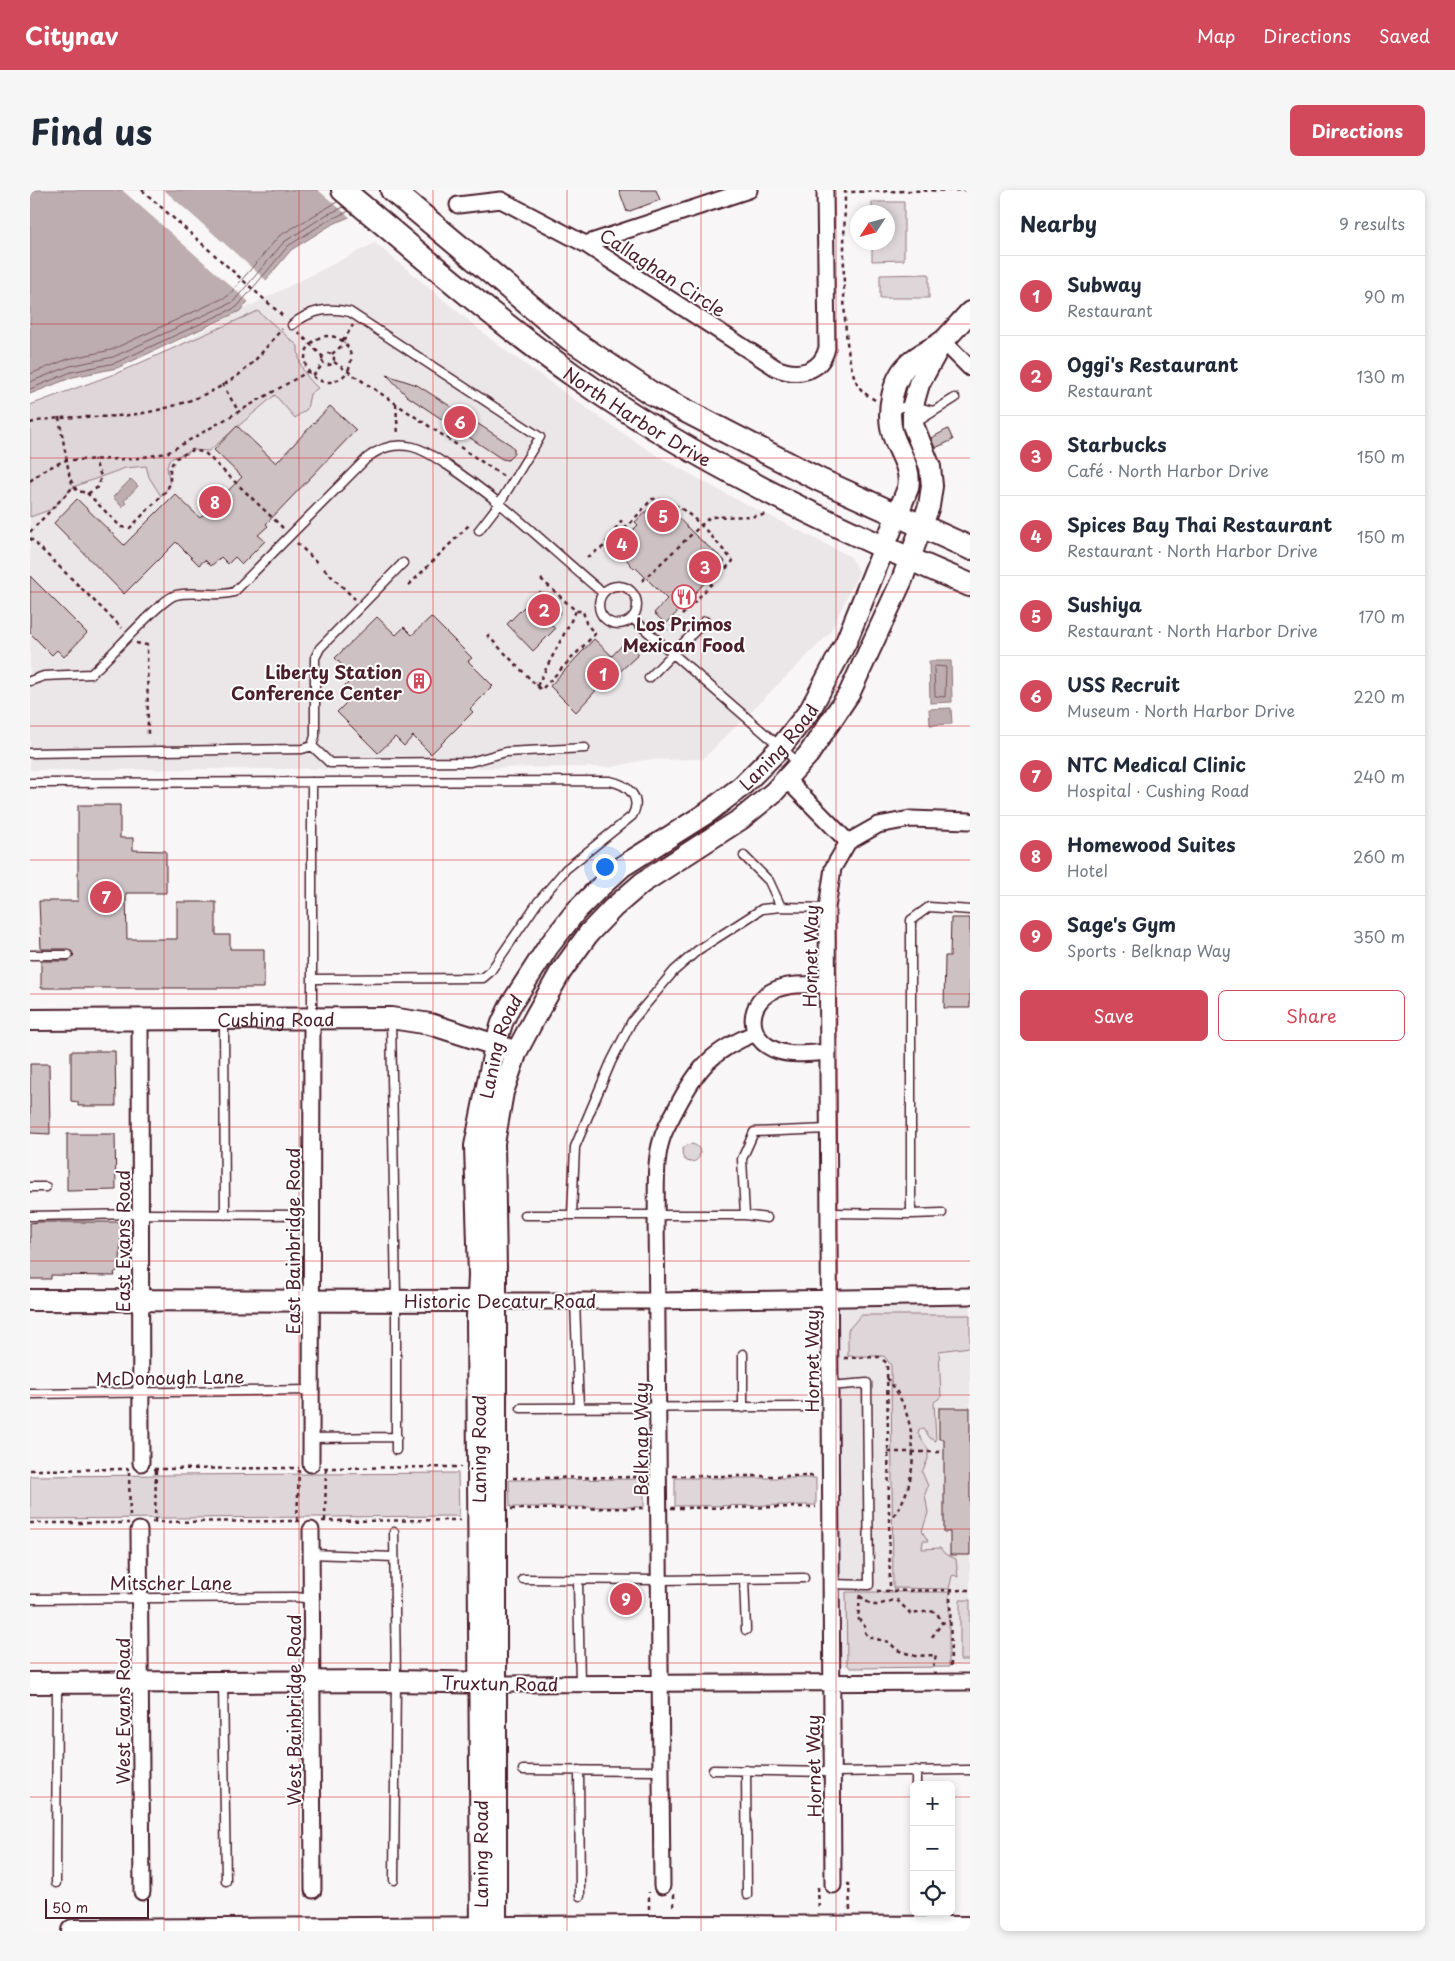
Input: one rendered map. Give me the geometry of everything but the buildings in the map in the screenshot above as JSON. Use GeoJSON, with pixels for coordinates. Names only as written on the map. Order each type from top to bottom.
{"type":"FeatureCollection","features":[{"type":"Feature","properties":{"kind":"main road","name":"North Harbor Drive"},"geometry":{"type":"LineString","coordinates":[[343,190],[441,272],[552,360],[660,432],[766,492],[883,548],[970,586]]}},
{"type":"Feature","properties":{"kind":"main road","name":"North Harbor Drive"},"geometry":{"type":"LineString","coordinates":[[392,190],[570,338],[651,393],[790,466],[920,527],[970,548]]}},
{"type":"Feature","properties":{"kind":"main road"},"geometry":{"type":"LineString","coordinates":[[73,1931],[832,1930],[970,1928]]}},
{"type":"Feature","properties":{"kind":"street"},"geometry":{"type":"LineString","coordinates":[[585,244],[749,190]]}},
{"type":"Feature","properties":{"kind":"street","name":"Callaghan Circle"},"geometry":{"type":"LineString","coordinates":[[458,205],[501,200],[585,244],[783,371],[800,373],[816,367],[824,356],[826,340],[825,190]]}},
{"type":"Feature","properties":{"kind":"street","name":"Laning Road"},"geometry":{"type":"LineString","coordinates":[[489,1929],[487,1301],[494,1143],[503,1092],[517,1051],[560,973],[589,933],[613,908],[642,883],[741,819],[786,779],[800,765],[825,732],[849,694],[870,652],[909,559],[931,496],[932,476],[913,416],[919,384],[943,341],[970,312]]}},
{"type":"Feature","properties":{"kind":"street"},"geometry":{"type":"LineString","coordinates":[[943,341],[970,368]]}},
{"type":"Feature","properties":{"kind":"street","name":"Laning Road"},"geometry":{"type":"LineString","coordinates":[[487,1301],[475,1146],[496,1046],[502,1023],[510,1006],[548,947],[576,911],[623,866],[707,813],[756,774],[780,748],[810,710],[823,689],[846,642],[908,488],[910,475],[893,435],[890,407],[894,389],[904,368],[911,361],[943,341]]}},
{"type":"Feature","properties":{"kind":"street"},"geometry":{"type":"LineString","coordinates":[[786,779],[848,842],[878,824],[902,820],[970,821]]}},
{"type":"Feature","properties":{"kind":"street","name":"Hornet Way"},"geometry":{"type":"LineString","coordinates":[[834,1884],[830,1584],[827,908],[833,868],[848,842]]}},
{"type":"Feature","properties":{"kind":"street"},"geometry":{"type":"LineString","coordinates":[[828,985],[789,986],[777,989],[764,996],[754,1008],[752,1023],[756,1034],[765,1046],[778,1051],[791,1054],[828,1052]]}},
{"type":"Feature","properties":{"kind":"street","name":"East Bainbridge Road"},"geometry":{"type":"LineString","coordinates":[[308,1467],[312,1018]]}},
{"type":"Feature","properties":{"kind":"street","name":"Cushing Road"},"geometry":{"type":"LineString","coordinates":[[30,1020],[391,1018],[430,1024],[517,1051]]}},
{"type":"Feature","properties":{"kind":"street","name":"East Evans Road"},"geometry":{"type":"LineString","coordinates":[[139,1468],[140,1019]]}},
{"type":"Feature","properties":{"kind":"street","name":"Belknap Way"},"geometry":{"type":"LineString","coordinates":[[662,1886],[656,1215],[658,1165],[662,1139],[692,1078],[711,1057],[731,1043],[756,1034]]}},
{"type":"Feature","properties":{"kind":"street","name":"Historic Decatur Road"},"geometry":{"type":"LineString","coordinates":[[30,1300],[658,1301],[970,1296]]}},
{"type":"Feature","properties":{"kind":"street","name":"West Evans Road"},"geometry":{"type":"LineString","coordinates":[[138,1524],[141,1596],[142,1892]]}},
{"type":"Feature","properties":{"kind":"street","name":"West Bainbridge Road"},"geometry":{"type":"LineString","coordinates":[[311,1524],[313,1890]]}},
{"type":"Feature","properties":{"kind":"street","name":"Truxtun Road"},"geometry":{"type":"LineString","coordinates":[[30,1682],[396,1681],[660,1684],[970,1682]]}},
{"type":"Feature","properties":{"kind":"lane"},"geometry":{"type":"LineString","coordinates":[[292,325],[303,316],[321,310],[335,309],[350,312],[540,437],[499,504],[479,530]]}},
{"type":"Feature","properties":{"kind":"lane"},"geometry":{"type":"LineString","coordinates":[[913,416],[934,411],[955,398]]}},
{"type":"Feature","properties":{"kind":"lane"},"geometry":{"type":"LineString","coordinates":[[890,407],[900,406],[913,416]]}},
{"type":"Feature","properties":{"kind":"lane"},"geometry":{"type":"LineString","coordinates":[[913,416],[934,411]]}},
{"type":"Feature","properties":{"kind":"lane"},"geometry":{"type":"LineString","coordinates":[[30,681],[44,676],[91,674],[160,606],[176,594],[225,595],[234,592],[367,458],[386,447],[399,445],[427,453],[463,475],[603,593]]}},
{"type":"Feature","properties":{"kind":"lane"},"geometry":{"type":"LineString","coordinates":[[312,746],[315,736],[315,658],[320,648],[403,563]]}},
{"type":"Feature","properties":{"kind":"lane"},"geometry":{"type":"LineString","coordinates":[[613,586],[630,590],[636,600],[637,607],[632,618],[620,624],[608,621],[603,617],[598,605],[603,593],[613,586]]}},
{"type":"Feature","properties":{"kind":"lane"},"geometry":{"type":"LineString","coordinates":[[632,618],[800,765]]}},
{"type":"Feature","properties":{"kind":"lane"},"geometry":{"type":"LineString","coordinates":[[649,678],[705,621]]}},
{"type":"Feature","properties":{"kind":"lane"},"geometry":{"type":"LineString","coordinates":[[312,746],[330,763],[470,762],[506,752],[585,748]]}},
{"type":"Feature","properties":{"kind":"lane"},"geometry":{"type":"LineString","coordinates":[[30,753],[302,749],[312,746]]}},
{"type":"Feature","properties":{"kind":"lane"},"geometry":{"type":"LineString","coordinates":[[30,782],[609,781],[622,784],[628,788],[635,799],[634,811],[627,821],[581,855],[566,870],[538,902],[490,972],[483,978],[312,979]]}},
{"type":"Feature","properties":{"kind":"lane"},"geometry":{"type":"LineString","coordinates":[[312,782],[312,1018]]}},
{"type":"Feature","properties":{"kind":"lane"},"geometry":{"type":"LineString","coordinates":[[744,856],[769,881],[781,907]]}},
{"type":"Feature","properties":{"kind":"lane"},"geometry":{"type":"LineString","coordinates":[[572,1214],[575,1148],[611,1062],[632,1021],[674,971],[698,950],[762,909],[781,907],[827,908]]}},
{"type":"Feature","properties":{"kind":"lane"},"geometry":{"type":"LineString","coordinates":[[911,1214],[911,920],[929,907],[970,910]]}},
{"type":"Feature","properties":{"kind":"lane"},"geometry":{"type":"LineString","coordinates":[[30,955],[68,955]]}},
{"type":"Feature","properties":{"kind":"lane"},"geometry":{"type":"LineString","coordinates":[[224,1018],[225,1215]]}},
{"type":"Feature","properties":{"kind":"lane"},"geometry":{"type":"LineString","coordinates":[[391,1018],[396,1300],[396,1450]]}},
{"type":"Feature","properties":{"kind":"lane"},"geometry":{"type":"LineString","coordinates":[[744,1215],[742,1159],[754,1132],[828,1129]]}},
{"type":"Feature","properties":{"kind":"lane"},"geometry":{"type":"LineString","coordinates":[[30,1188],[46,1187]]}},
{"type":"Feature","properties":{"kind":"lane"},"geometry":{"type":"LineString","coordinates":[[829,1213],[942,1213]]}},
{"type":"Feature","properties":{"kind":"lane"},"geometry":{"type":"LineString","coordinates":[[30,1216],[140,1214],[311,1215]]}},
{"type":"Feature","properties":{"kind":"lane"},"geometry":{"type":"LineString","coordinates":[[525,1215],[744,1215],[767,1218]]}},
{"type":"Feature","properties":{"kind":"lane"},"geometry":{"type":"LineString","coordinates":[[575,1301],[579,1408]]}},
{"type":"Feature","properties":{"kind":"lane"},"geometry":{"type":"LineString","coordinates":[[743,1354],[743,1408]]}},
{"type":"Feature","properties":{"kind":"lane"},"geometry":{"type":"LineString","coordinates":[[829,1386],[867,1383],[869,1585],[830,1584]]}},
{"type":"Feature","properties":{"kind":"lane","name":"McDonough Lane"},"geometry":{"type":"LineString","coordinates":[[30,1394],[140,1394],[310,1390]]}},
{"type":"Feature","properties":{"kind":"lane"},"geometry":{"type":"LineString","coordinates":[[521,1408],[806,1407]]}},
{"type":"Feature","properties":{"kind":"lane"},"geometry":{"type":"LineString","coordinates":[[309,1438],[397,1437]]}},
{"type":"Feature","properties":{"kind":"lane"},"geometry":{"type":"LineString","coordinates":[[394,1532],[396,1681],[394,1880]]}},
{"type":"Feature","properties":{"kind":"lane"},"geometry":{"type":"LineString","coordinates":[[311,1554],[394,1557]]}},
{"type":"Feature","properties":{"kind":"lane"},"geometry":{"type":"LineString","coordinates":[[523,1580],[804,1578]]}},
{"type":"Feature","properties":{"kind":"lane"},"geometry":{"type":"LineString","coordinates":[[744,1579],[746,1630]]}},
{"type":"Feature","properties":{"kind":"lane"},"geometry":{"type":"LineString","coordinates":[[578,1580],[580,1684]]}},
{"type":"Feature","properties":{"kind":"lane","name":"Mitscher Lane"},"geometry":{"type":"LineString","coordinates":[[30,1599],[141,1596],[296,1597],[312,1599]]}},
{"type":"Feature","properties":{"kind":"lane"},"geometry":{"type":"LineString","coordinates":[[56,1883],[58,1682]]}},
{"type":"Feature","properties":{"kind":"lane"},"geometry":{"type":"LineString","coordinates":[[223,1682],[226,1881]]}},
{"type":"Feature","properties":{"kind":"lane"},"geometry":{"type":"LineString","coordinates":[[523,1770],[661,1771]]}},
{"type":"Feature","properties":{"kind":"lane"},"geometry":{"type":"LineString","coordinates":[[579,1770],[580,1896]]}},
{"type":"Feature","properties":{"kind":"lane"},"geometry":{"type":"LineString","coordinates":[[713,1770],[832,1772],[970,1770]]}},
{"type":"Feature","properties":{"kind":"lane"},"geometry":{"type":"LineString","coordinates":[[746,1770],[747,1895]]}},
{"type":"Feature","properties":{"kind":"lane"},"geometry":{"type":"LineString","coordinates":[[916,1770],[916,1781]]}},
{"type":"Feature","properties":{"kind":"path"},"geometry":{"type":"LineString","coordinates":[[142,190],[267,300],[323,357],[324,363],[313,376]]}},
{"type":"Feature","properties":{"kind":"path"},"geometry":{"type":"LineString","coordinates":[[890,407],[880,403],[859,387],[846,342],[845,192],[970,190]]}},
{"type":"Feature","properties":{"kind":"path"},"geometry":{"type":"LineString","coordinates":[[323,357],[326,354],[332,354],[344,342],[358,317]]}},
{"type":"Feature","properties":{"kind":"path"},"geometry":{"type":"LineString","coordinates":[[30,423],[59,418],[129,415],[166,409],[195,398],[248,368],[280,330]]}},
{"type":"Feature","properties":{"kind":"path"},"geometry":{"type":"LineString","coordinates":[[326,336],[344,342],[351,352],[352,359],[348,372],[342,378],[329,382],[313,376],[309,371],[306,355],[310,345],[318,338],[326,336]]}},
{"type":"Feature","properties":{"kind":"path"},"geometry":{"type":"LineString","coordinates":[[332,354],[334,362],[348,372],[503,476],[502,482]]}},
{"type":"Feature","properties":{"kind":"path"},"geometry":{"type":"LineString","coordinates":[[324,363],[329,365],[334,362]]}},
{"type":"Feature","properties":{"kind":"path"},"geometry":{"type":"LineString","coordinates":[[30,481],[44,470],[66,460],[148,457],[177,448],[309,371]]}},
{"type":"Feature","properties":{"kind":"path"},"geometry":{"type":"LineString","coordinates":[[222,384],[239,412]]}},
{"type":"Feature","properties":{"kind":"path"},"geometry":{"type":"LineString","coordinates":[[396,404],[399,445]]}},
{"type":"Feature","properties":{"kind":"path"},"geometry":{"type":"LineString","coordinates":[[59,418],[73,488],[80,492],[87,493],[97,489],[101,480],[94,458]]}},
{"type":"Feature","properties":{"kind":"path"},"geometry":{"type":"LineString","coordinates":[[177,448],[181,454]]}},
{"type":"Feature","properties":{"kind":"path"},"geometry":{"type":"LineString","coordinates":[[87,493],[121,527],[130,528],[167,490],[172,462],[181,454],[193,450],[205,453],[319,564]]}},
{"type":"Feature","properties":{"kind":"path"},"geometry":{"type":"LineString","coordinates":[[30,532],[73,488]]}},
{"type":"Feature","properties":{"kind":"path"},"geometry":{"type":"LineString","coordinates":[[587,557],[603,547],[621,521],[627,527],[652,499],[660,499],[691,514],[733,560],[668,630]]}},
{"type":"Feature","properties":{"kind":"path"},"geometry":{"type":"LineString","coordinates":[[642,581],[710,517],[760,516],[768,513]]}},
{"type":"Feature","properties":{"kind":"path"},"geometry":{"type":"LineString","coordinates":[[409,585],[471,523]]}},
{"type":"Feature","properties":{"kind":"path"},"geometry":{"type":"LineString","coordinates":[[30,538],[138,645],[147,645],[148,736]]}},
{"type":"Feature","properties":{"kind":"path"},"geometry":{"type":"LineString","coordinates":[[324,569],[362,606]]}},
{"type":"Feature","properties":{"kind":"path"},"geometry":{"type":"LineString","coordinates":[[488,635],[541,690],[595,634],[586,623],[583,611],[576,611],[541,579]]}},
{"type":"Feature","properties":{"kind":"path"},"geometry":{"type":"LineString","coordinates":[[537,686],[576,611]]}},
{"type":"Feature","properties":{"kind":"path"},"geometry":{"type":"LineString","coordinates":[[844,1358],[879,1357],[887,1363],[890,1591]]}},
{"type":"Feature","properties":{"kind":"path"},"geometry":{"type":"LineString","coordinates":[[887,1377],[900,1397],[908,1416],[913,1452],[910,1478],[905,1497],[897,1513],[888,1522]]}},
{"type":"Feature","properties":{"kind":"path"},"geometry":{"type":"LineString","coordinates":[[887,1452],[944,1452]]}},
{"type":"Feature","properties":{"kind":"path"},"geometry":{"type":"LineString","coordinates":[[298,1522],[308,1467]]}},
{"type":"Feature","properties":{"kind":"path"},"geometry":{"type":"LineString","coordinates":[[30,1470],[468,1467]]}},
{"type":"Feature","properties":{"kind":"path"},"geometry":{"type":"LineString","coordinates":[[138,1524],[139,1468]]}},
{"type":"Feature","properties":{"kind":"path"},"geometry":{"type":"LineString","coordinates":[[325,1521],[326,1468]]}},
{"type":"Feature","properties":{"kind":"path"},"geometry":{"type":"LineString","coordinates":[[155,1522],[156,1469]]}},
{"type":"Feature","properties":{"kind":"path"},"geometry":{"type":"LineString","coordinates":[[30,1523],[298,1522],[311,1524],[325,1521],[468,1520]]}},
{"type":"Feature","properties":{"kind":"path"},"geometry":{"type":"LineString","coordinates":[[950,1590],[951,1668]]}},
{"type":"Feature","properties":{"kind":"path"},"geometry":{"type":"LineString","coordinates":[[875,1591],[970,1590]]}},
{"type":"Feature","properties":{"kind":"path"},"geometry":{"type":"LineString","coordinates":[[860,1591],[858,1601],[860,1609],[857,1617],[866,1628],[865,1632],[868,1637],[889,1642],[897,1650],[914,1656],[936,1656],[933,1669]]}},
{"type":"Feature","properties":{"kind":"path"},"geometry":{"type":"LineString","coordinates":[[860,1596],[868,1603],[878,1605],[897,1600],[911,1614],[930,1611],[936,1613],[942,1623]]}},
{"type":"Feature","properties":{"kind":"path"},"geometry":{"type":"LineString","coordinates":[[932,1637],[942,1623],[950,1621]]}},
{"type":"Feature","properties":{"kind":"shaded area"},"geometry":{"type":"Polygon","coordinates":[[[872,202],[904,202],[904,260],[872,261],[872,250],[895,250],[895,205],[872,205],[872,202]]]}},
{"type":"Feature","properties":{"kind":"shaded area"},"geometry":{"type":"Polygon","coordinates":[[[375,243],[498,345],[600,418],[656,455],[728,495],[851,557],[859,572],[829,634],[703,759],[644,760],[612,767],[30,770],[30,425],[240,311],[375,243]]]}},
{"type":"Feature","properties":{"kind":"shaded area"},"geometry":{"type":"Polygon","coordinates":[[[929,274],[929,298],[880,298],[880,275],[929,274]]]}},
{"type":"Feature","properties":{"kind":"shaded area"},"geometry":{"type":"Polygon","coordinates":[[[258,311],[298,346],[299,359],[303,369],[318,388],[310,394],[307,409],[295,418],[275,395],[209,451],[193,450],[170,459],[167,467],[170,486],[161,496],[149,477],[146,466],[125,468],[73,487],[52,509],[30,517],[30,405],[117,373],[258,311]]]}},
{"type":"Feature","properties":{"kind":"shaded area"},"geometry":{"type":"Polygon","coordinates":[[[691,1144],[697,1147],[700,1153],[697,1159],[691,1162],[685,1159],[682,1153],[685,1147],[691,1144]]]}},
{"type":"Feature","properties":{"kind":"shaded area"},"geometry":{"type":"Polygon","coordinates":[[[839,1305],[970,1305],[970,1666],[839,1666],[839,1305]]]}},
{"type":"Feature","properties":{"kind":"shaded area"},"geometry":{"type":"Polygon","coordinates":[[[861,1315],[970,1315],[970,1347],[939,1351],[941,1397],[934,1402],[936,1441],[930,1438],[924,1429],[919,1429],[918,1434],[928,1449],[928,1459],[922,1472],[928,1486],[925,1494],[928,1513],[922,1531],[928,1541],[923,1541],[922,1549],[940,1548],[945,1554],[956,1559],[958,1577],[952,1576],[949,1589],[893,1588],[891,1365],[884,1356],[848,1356],[848,1330],[861,1315]]]}},
{"type":"Feature","properties":{"kind":"shaded area"},"geometry":{"type":"Polygon","coordinates":[[[458,1473],[459,1516],[30,1519],[30,1476],[458,1473]]]}},
{"type":"Feature","properties":{"kind":"shaded area"},"geometry":{"type":"Polygon","coordinates":[[[675,1478],[816,1478],[816,1505],[675,1506],[675,1478]]]}},
{"type":"Feature","properties":{"kind":"shaded area"},"geometry":{"type":"Polygon","coordinates":[[[644,1479],[644,1507],[510,1507],[509,1480],[644,1479]]]}},
{"type":"Feature","properties":{"kind":"shaded area"},"geometry":{"type":"Polygon","coordinates":[[[846,1592],[949,1592],[949,1667],[850,1668],[847,1664],[846,1592]]]}},
{"type":"Feature","properties":{"kind":"shaded area"},"geometry":{"type":"Polygon","coordinates":[[[960,1600],[970,1600],[970,1660],[960,1660],[960,1600]]]}},
{"type":"Feature","properties":{"kind":"water"},"geometry":{"type":"Polygon","coordinates":[[[30,190],[410,190],[331,225],[291,250],[240,311],[117,368],[73,377],[30,394],[30,190]]]}},
{"type":"Feature","properties":{"kind":"water"},"geometry":{"type":"Polygon","coordinates":[[[131,479],[138,486],[124,501],[126,503],[122,507],[113,497],[131,479]]]}},
{"type":"Feature","properties":{"kind":"water"},"geometry":{"type":"Polygon","coordinates":[[[929,661],[951,661],[952,702],[930,703],[929,661]]]}},
{"type":"Feature","properties":{"kind":"water"},"geometry":{"type":"Polygon","coordinates":[[[951,708],[952,724],[930,725],[929,709],[951,708]]]}},
{"type":"Feature","properties":{"kind":"pier"},"geometry":{"type":"Polygon","coordinates":[[[122,190],[164,190],[268,282],[250,303],[122,190]]]}},
{"type":"Feature","properties":{"kind":"pier"},"geometry":{"type":"Polygon","coordinates":[[[318,190],[412,190],[352,219],[318,190]]]}},
{"type":"Feature","properties":{"kind":"place","name":"USS Recruit"},"geometry":{"type":"Point","coordinates":[460,422]}},
{"type":"Feature","properties":{"kind":"place","name":"Homewood Suites"},"geometry":{"type":"Point","coordinates":[215,502]}},
{"type":"Feature","properties":{"kind":"place","name":"Sushiya"},"geometry":{"type":"Point","coordinates":[663,516]}},
{"type":"Feature","properties":{"kind":"place","name":"Spices Bay Thai Restaurant"},"geometry":{"type":"Point","coordinates":[622,544]}},
{"type":"Feature","properties":{"kind":"place","name":"Starbucks"},"geometry":{"type":"Point","coordinates":[705,567]}},
{"type":"Feature","properties":{"kind":"place","name":"Los Primos Mexican Food"},"geometry":{"type":"Point","coordinates":[684,597]}},
{"type":"Feature","properties":{"kind":"place","name":"Oggi's Restaurant"},"geometry":{"type":"Point","coordinates":[544,610]}},
{"type":"Feature","properties":{"kind":"place","name":"Subway"},"geometry":{"type":"Point","coordinates":[603,674]}},
{"type":"Feature","properties":{"kind":"place","name":"Liberty Station Conference Center"},"geometry":{"type":"Point","coordinates":[419,681]}},
{"type":"Feature","properties":{"kind":"place","name":"NTC Medical Clinic"},"geometry":{"type":"Point","coordinates":[106,897]}},
{"type":"Feature","properties":{"kind":"place","name":"Sage's Gym"},"geometry":{"type":"Point","coordinates":[626,1599]}}]}
